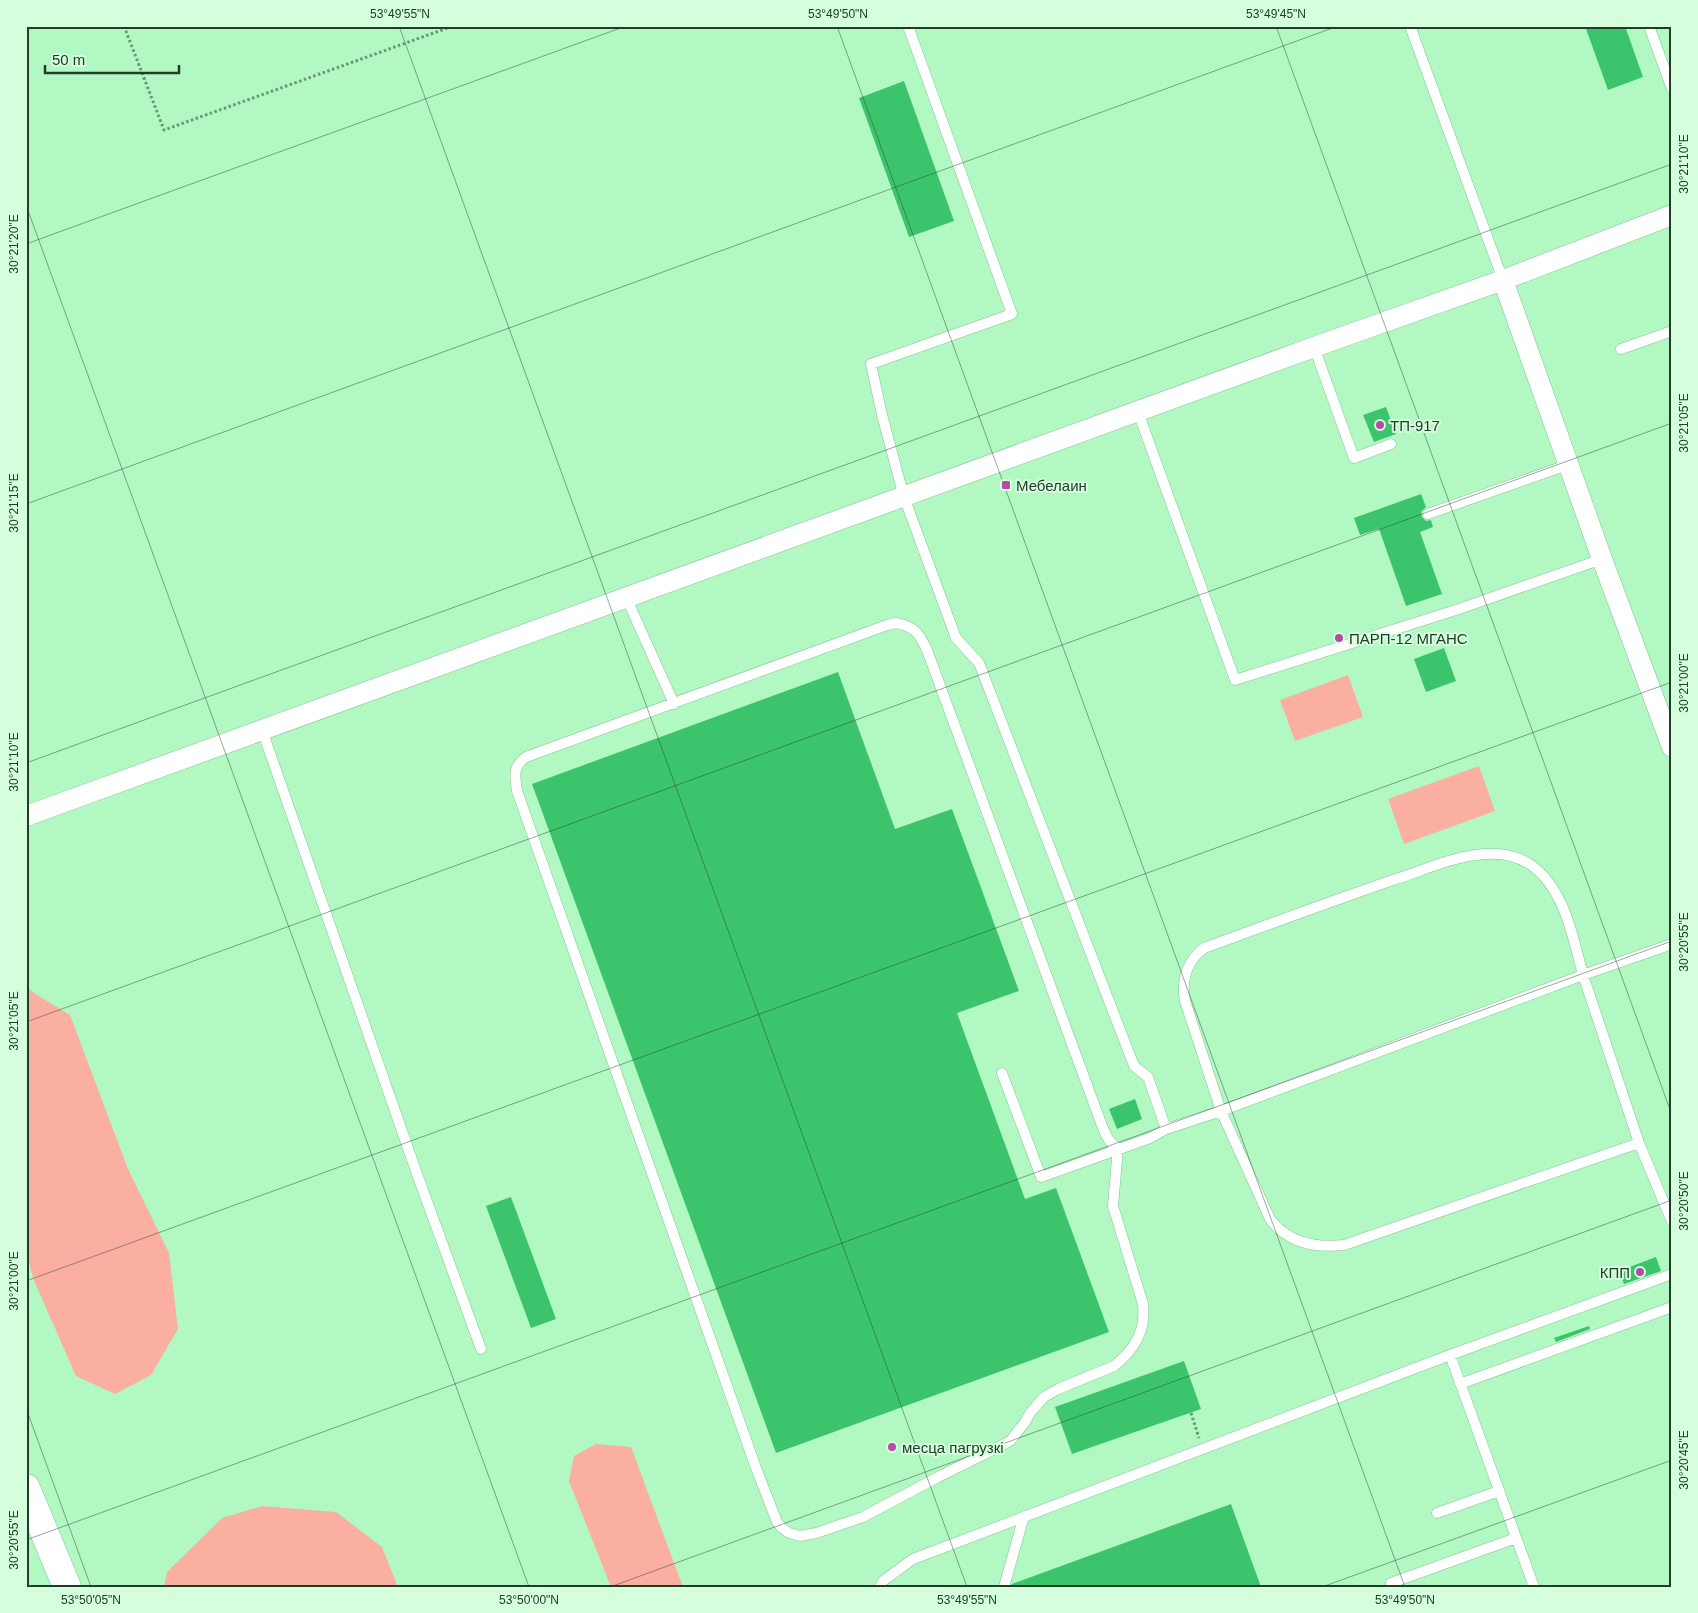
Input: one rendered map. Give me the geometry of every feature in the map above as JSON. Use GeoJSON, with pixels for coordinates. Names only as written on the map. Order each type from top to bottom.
{"type":"FeatureCollection","features":[{"type":"Feature","properties":{"kind":"main road"},"geometry":{"type":"LineString","coordinates":[[26,1488],[67,1587]]}},
{"type":"Feature","properties":{"kind":"street"},"geometry":{"type":"LineString","coordinates":[[26,816],[1503,280],[1672,215]]}},
{"type":"Feature","properties":{"kind":"street"},"geometry":{"type":"LineString","coordinates":[[1503,280],[1570,464],[1602,559],[1672,747]]}},
{"type":"Feature","properties":{"kind":"lane"},"geometry":{"type":"LineString","coordinates":[[908,26],[1012,314],[871,364],[882,415],[904,497],[956,638],[979,663],[1134,1066],[1148,1077],[1166,1129]]}},
{"type":"Feature","properties":{"kind":"lane"},"geometry":{"type":"LineString","coordinates":[[1410,26],[1503,280]]}},
{"type":"Feature","properties":{"kind":"lane"},"geometry":{"type":"LineString","coordinates":[[1649,26],[1672,89]]}},
{"type":"Feature","properties":{"kind":"lane"},"geometry":{"type":"LineString","coordinates":[[1621,349],[1672,331]]}},
{"type":"Feature","properties":{"kind":"lane"},"geometry":{"type":"LineString","coordinates":[[1314,347],[1354,458],[1391,444]]}},
{"type":"Feature","properties":{"kind":"lane"},"geometry":{"type":"LineString","coordinates":[[1138,412],[1235,680],[1459,608],[1602,559]]}},
{"type":"Feature","properties":{"kind":"lane"},"geometry":{"type":"LineString","coordinates":[[1428,514],[1570,464]]}},
{"type":"Feature","properties":{"kind":"lane"},"geometry":{"type":"LineString","coordinates":[[626,597],[674,704]]}},
{"type":"Feature","properties":{"kind":"lane"},"geometry":{"type":"LineString","coordinates":[[896,623],[913,628],[921,637],[927,650],[1101,1123],[1112,1145],[1118,1148],[1113,1206],[1143,1304],[1145,1317],[1130,1352],[1114,1366],[1058,1389],[1044,1397],[1011,1440],[1001,1446],[863,1517],[816,1533],[800,1536],[789,1533],[777,1522],[756,1468],[517,791],[515,779],[516,770],[520,762],[526,757],[887,624],[896,623]]}},
{"type":"Feature","properties":{"kind":"lane"},"geometry":{"type":"LineString","coordinates":[[262,730],[481,1349]]}},
{"type":"Feature","properties":{"kind":"lane"},"geometry":{"type":"LineString","coordinates":[[1639,1143],[1344,1245],[1320,1246],[1306,1243],[1285,1234],[1270,1219],[1221,1111],[1183,992],[1186,972],[1194,957],[1204,948],[1339,898],[1458,858],[1492,854],[1510,856],[1524,861],[1546,878],[1562,906],[1639,1143],[1672,1222]]}},
{"type":"Feature","properties":{"kind":"lane"},"geometry":{"type":"LineString","coordinates":[[1002,1073],[1041,1177],[1150,1138],[1166,1129],[1221,1111],[1583,975],[1672,944]]}},
{"type":"Feature","properties":{"kind":"lane"},"geometry":{"type":"LineString","coordinates":[[880,1587],[883,1581],[913,1558],[1450,1355],[1672,1274]]}},
{"type":"Feature","properties":{"kind":"lane"},"geometry":{"type":"LineString","coordinates":[[1460,1384],[1672,1307]]}},
{"type":"Feature","properties":{"kind":"lane"},"geometry":{"type":"LineString","coordinates":[[1450,1355],[1534,1587]]}},
{"type":"Feature","properties":{"kind":"lane"},"geometry":{"type":"LineString","coordinates":[[1438,1513],[1499,1491]]}},
{"type":"Feature","properties":{"kind":"lane"},"geometry":{"type":"LineString","coordinates":[[1004,1587],[1024,1516]]}},
{"type":"Feature","properties":{"kind":"lane"},"geometry":{"type":"LineString","coordinates":[[1392,1587],[1391,1583],[1516,1538]]}},
{"type":"Feature","properties":{"kind":"path"},"geometry":{"type":"LineString","coordinates":[[124,26],[164,130],[453,26]]}},
{"type":"Feature","properties":{"kind":"path"},"geometry":{"type":"LineString","coordinates":[[1190,1413],[1195,1425]]}},
{"type":"Feature","properties":{"kind":"shaded area"},"geometry":{"type":"Polygon","coordinates":[[[1348,675],[1363,717],[1295,741],[1280,700],[1348,675]]]}},
{"type":"Feature","properties":{"kind":"shaded area"},"geometry":{"type":"Polygon","coordinates":[[[1479,766],[1495,811],[1404,844],[1388,799],[1479,766]]]}},
{"type":"Feature","properties":{"kind":"shaded area"},"geometry":{"type":"Polygon","coordinates":[[[26,986],[70,1015],[128,1169],[169,1253],[178,1329],[151,1375],[115,1394],[76,1376],[33,1278],[26,1249],[26,986]]]}},
{"type":"Feature","properties":{"kind":"shaded area"},"geometry":{"type":"Polygon","coordinates":[[[596,1444],[631,1447],[683,1587],[611,1587],[569,1481],[574,1456],[596,1444]]]}},
{"type":"Feature","properties":{"kind":"shaded area"},"geometry":{"type":"Polygon","coordinates":[[[262,1506],[336,1512],[382,1547],[398,1587],[164,1587],[167,1572],[222,1518],[262,1506]]]}},
{"type":"Feature","properties":{"kind":"building"},"geometry":{"type":"Polygon","coordinates":[[[1585,26],[1625,26],[1643,77],[1608,90],[1585,26]]]}},
{"type":"Feature","properties":{"kind":"building"},"geometry":{"type":"Polygon","coordinates":[[[904,81],[954,221],[909,237],[859,98],[904,81]]]}},
{"type":"Feature","properties":{"kind":"building","name":"ТП-917"},"geometry":{"type":"Polygon","coordinates":[[[1386,407],[1396,434],[1374,442],[1363,415],[1386,407]]]}},
{"type":"Feature","properties":{"kind":"building"},"geometry":{"type":"Polygon","coordinates":[[[1421,494],[1426,507],[1421,512],[1422,517],[1426,521],[1431,520],[1433,527],[1420,532],[1442,594],[1406,606],[1379,529],[1360,535],[1354,518],[1421,494]]]}},
{"type":"Feature","properties":{"kind":"building"},"geometry":{"type":"Polygon","coordinates":[[[1444,648],[1456,681],[1426,692],[1414,659],[1444,648]]]}},
{"type":"Feature","properties":{"kind":"building"},"geometry":{"type":"Polygon","coordinates":[[[838,672],[895,829],[952,809],[1019,991],[957,1013],[1025,1199],[1056,1188],[1109,1332],[776,1453],[532,784],[838,672]]]}},
{"type":"Feature","properties":{"kind":"building"},"geometry":{"type":"Polygon","coordinates":[[[1135,1099],[1142,1119],[1117,1129],[1109,1109],[1135,1099]]]}},
{"type":"Feature","properties":{"kind":"building"},"geometry":{"type":"Polygon","coordinates":[[[511,1197],[556,1319],[531,1328],[486,1206],[511,1197]]]}},
{"type":"Feature","properties":{"kind":"building","name":"КПП"},"geometry":{"type":"Polygon","coordinates":[[[1656,1257],[1661,1271],[1624,1284],[1619,1271],[1656,1257]]]}},
{"type":"Feature","properties":{"kind":"building"},"geometry":{"type":"Polygon","coordinates":[[[1589,1326],[1590,1329],[1556,1342],[1554,1338],[1589,1326]]]}},
{"type":"Feature","properties":{"kind":"building"},"geometry":{"type":"Polygon","coordinates":[[[1184,1361],[1201,1409],[1072,1454],[1055,1407],[1184,1361]]]}},
{"type":"Feature","properties":{"kind":"building"},"geometry":{"type":"Polygon","coordinates":[[[1231,1504],[1261,1587],[1011,1587],[1012,1584],[1231,1504]]]}},
{"type":"Feature","properties":{"kind":"place","name":"ТП-917"},"geometry":{"type":"Point","coordinates":[1380,425]}},
{"type":"Feature","properties":{"kind":"place","name":"Мебелаин"},"geometry":{"type":"Point","coordinates":[1006,485]}},
{"type":"Feature","properties":{"kind":"place","name":"ПАРП-12 МГАНС"},"geometry":{"type":"Point","coordinates":[1339,638]}},
{"type":"Feature","properties":{"kind":"place","name":"КПП"},"geometry":{"type":"Point","coordinates":[1640,1272]}},
{"type":"Feature","properties":{"kind":"place","name":"месца пагрузкі"},"geometry":{"type":"Point","coordinates":[892,1447]}}]}
